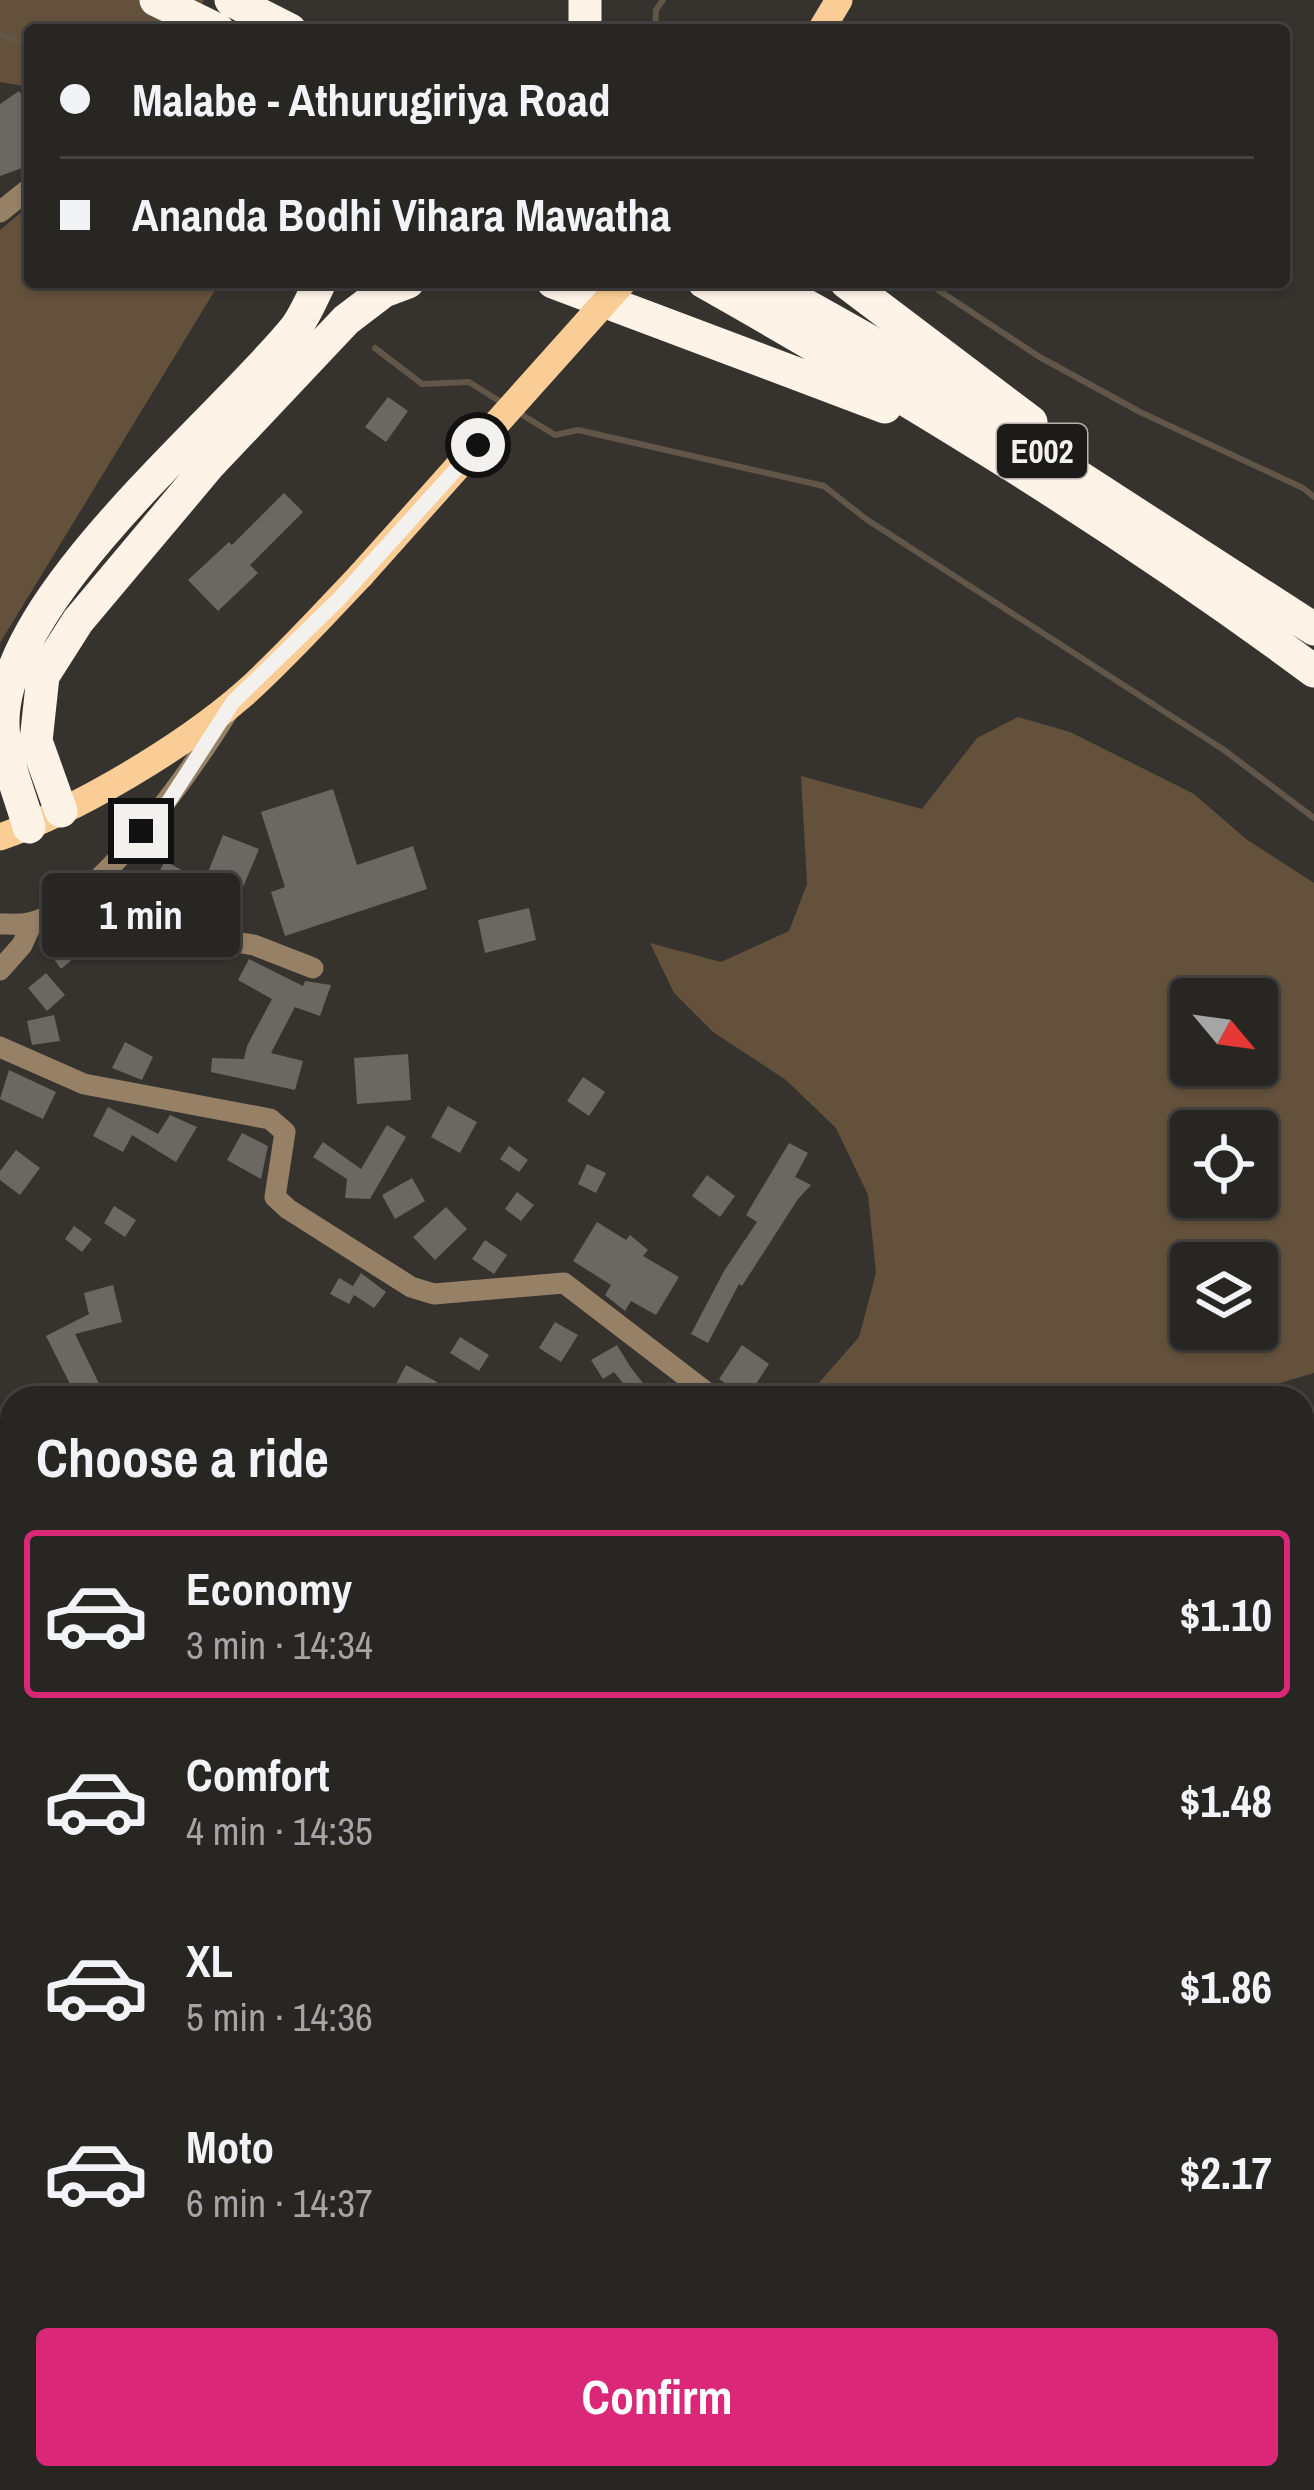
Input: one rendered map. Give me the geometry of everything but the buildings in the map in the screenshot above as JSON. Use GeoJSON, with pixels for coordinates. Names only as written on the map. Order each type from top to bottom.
{"type":"FeatureCollection","features":[{"type":"Feature","properties":{"kind":"highway"},"geometry":{"type":"LineString","coordinates":[[131,0],[161,24]]}},
{"type":"Feature","properties":{"kind":"highway"},"geometry":{"type":"LineString","coordinates":[[156,0],[206,24]]}},
{"type":"Feature","properties":{"kind":"highway"},"geometry":{"type":"LineString","coordinates":[[231,0],[278,24]]}},
{"type":"Feature","properties":{"kind":"highway"},"geometry":{"type":"LineString","coordinates":[[15,832],[3,721],[17,659],[66,579],[142,488],[297,326],[317,288]]}},
{"type":"Feature","properties":{"kind":"highway"},"geometry":{"type":"LineString","coordinates":[[61,811],[36,741],[43,676],[78,622],[208,465],[346,320],[392,288]]}},
{"type":"Feature","properties":{"kind":"highway"},"geometry":{"type":"LineString","coordinates":[[569,288],[981,445]]}},
{"type":"Feature","properties":{"kind":"highway","name":"E002"},"geometry":{"type":"LineString","coordinates":[[714,288],[981,445],[1223,603],[1314,670]]}},
{"type":"Feature","properties":{"kind":"highway","name":"E002"},"geometry":{"type":"LineString","coordinates":[[775,288],[869,341],[1314,629]]}},
{"type":"Feature","properties":{"kind":"highway"},"geometry":{"type":"LineString","coordinates":[[855,288],[1174,536]]}},
{"type":"Feature","properties":{"kind":"main road"},"geometry":{"type":"LineString","coordinates":[[15,832],[61,811],[191,734],[233,702],[362,575],[618,288]]}},
{"type":"Feature","properties":{"kind":"street"},"geometry":{"type":"LineString","coordinates":[[0,212],[24,193]]}},
{"type":"Feature","properties":{"kind":"street"},"geometry":{"type":"LineString","coordinates":[[0,924],[32,923],[85,891],[169,801],[233,702]]}},
{"type":"Feature","properties":{"kind":"street"},"geometry":{"type":"LineString","coordinates":[[85,891],[133,926],[254,945],[313,968]]}},
{"type":"Feature","properties":{"kind":"street"},"geometry":{"type":"LineString","coordinates":[[0,970],[22,945],[32,923]]}},
{"type":"Feature","properties":{"kind":"street"},"geometry":{"type":"LineString","coordinates":[[0,1047],[84,1084],[270,1119],[285,1132],[275,1197],[393,1276],[434,1294],[565,1283],[698,1386]]}},
{"type":"Feature","properties":{"kind":"shaded area"},"geometry":{"type":"Polygon","coordinates":[[[0,0],[204,0],[190,24],[24,24],[24,86],[0,82],[0,0]]]}},
{"type":"Feature","properties":{"kind":"shaded area"},"geometry":{"type":"Polygon","coordinates":[[[24,210],[24,288],[216,288],[0,643],[0,230],[24,210]]]}},
{"type":"Feature","properties":{"kind":"shaded area"},"geometry":{"type":"Polygon","coordinates":[[[1018,717],[1070,732],[1194,794],[1246,839],[1314,883],[1314,1373],[1270,1386],[815,1386],[859,1337],[876,1273],[868,1195],[836,1128],[786,1080],[713,1032],[674,993],[650,943],[721,962],[789,931],[807,884],[801,776],[922,809],[977,738],[1018,717]]]}},
{"type":"Feature","properties":{"kind":"waterway"},"geometry":{"type":"LineString","coordinates":[[655,24],[656,10],[663,0]]}},
{"type":"Feature","properties":{"kind":"waterway"},"geometry":{"type":"LineString","coordinates":[[0,34],[24,44]]}},
{"type":"Feature","properties":{"kind":"waterway"},"geometry":{"type":"LineString","coordinates":[[935,288],[1038,356],[1314,497]]}},
{"type":"Feature","properties":{"kind":"waterway"},"geometry":{"type":"LineString","coordinates":[[375,348],[422,384],[469,382],[504,404]]}},
{"type":"Feature","properties":{"kind":"waterway"},"geometry":{"type":"LineString","coordinates":[[516,411],[555,435],[578,430],[824,486],[866,519],[1224,750],[1314,818]]}},
{"type":"Feature","properties":{"kind":"route"},"geometry":{"type":"LineString","coordinates":[[141,831],[169,801],[233,702],[339,599],[478,445]]}}]}
